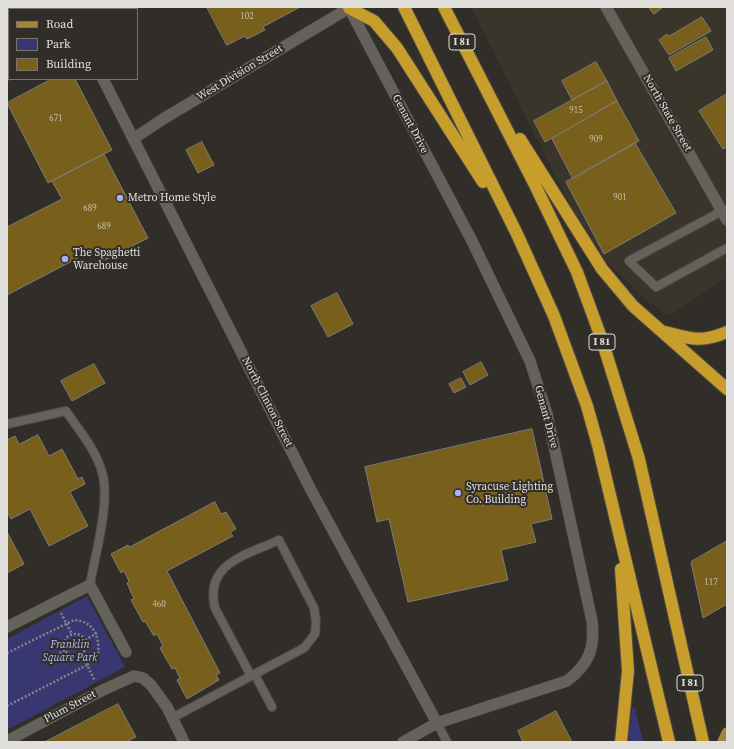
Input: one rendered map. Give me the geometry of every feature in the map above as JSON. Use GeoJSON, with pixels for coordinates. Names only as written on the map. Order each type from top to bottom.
{"type":"FeatureCollection","features":[{"type":"Feature","properties":{"kind":"highway"},"geometry":{"type":"LineString","coordinates":[[404,7],[517,234],[554,316],[587,406],[598,445],[669,742]]}},
{"type":"Feature","properties":{"kind":"highway","name":"I 81"},"geometry":{"type":"LineString","coordinates":[[444,7],[533,181],[576,272],[602,340],[639,459],[703,742]]}},
{"type":"Feature","properties":{"kind":"highway"},"geometry":{"type":"LineString","coordinates":[[349,8],[374,21],[397,48],[517,234]]}},
{"type":"Feature","properties":{"kind":"highway"},"geometry":{"type":"LineString","coordinates":[[480,78],[602,269],[633,306],[727,388]]}},
{"type":"Feature","properties":{"kind":"highway"},"geometry":{"type":"LineString","coordinates":[[660,331],[700,340],[711,339],[727,332]]}},
{"type":"Feature","properties":{"kind":"highway"},"geometry":{"type":"LineString","coordinates":[[617,526],[628,671],[622,742]]}},
{"type":"Feature","properties":{"kind":"main road"},"geometry":{"type":"LineString","coordinates":[[723,742],[727,733]]}},
{"type":"Feature","properties":{"kind":"street","name":"North State Street"},"geometry":{"type":"LineString","coordinates":[[606,7],[725,213]]}},
{"type":"Feature","properties":{"kind":"street","name":"West Division Street"},"geometry":{"type":"LineString","coordinates":[[133,139],[163,119],[349,8]]}},
{"type":"Feature","properties":{"kind":"street","name":"Genant Drive"},"geometry":{"type":"LineString","coordinates":[[349,8],[471,239],[530,361],[547,414],[594,636],[588,660],[578,672],[567,681],[437,723],[403,742]]}},
{"type":"Feature","properties":{"kind":"street","name":"North Clinton Street"},"geometry":{"type":"LineString","coordinates":[[104,80],[308,483],[437,723]]}},
{"type":"Feature","properties":{"kind":"street"},"geometry":{"type":"LineString","coordinates":[[7,627],[90,584],[126,652]]}},
{"type":"Feature","properties":{"kind":"street","name":"Plum Street"},"geometry":{"type":"LineString","coordinates":[[7,741],[101,690],[134,676],[143,678],[151,685],[172,718]]}},
{"type":"Feature","properties":{"kind":"street"},"geometry":{"type":"LineString","coordinates":[[172,718],[184,742]]}},
{"type":"Feature","properties":{"kind":"lane"},"geometry":{"type":"LineString","coordinates":[[725,213],[629,261],[656,287],[727,248]]}},
{"type":"Feature","properties":{"kind":"lane"},"geometry":{"type":"LineString","coordinates":[[7,424],[66,411],[90,446],[102,472],[105,489],[90,584]]}},
{"type":"Feature","properties":{"kind":"lane"},"geometry":{"type":"LineString","coordinates":[[172,718],[253,675],[304,648],[315,634],[316,621],[314,608],[279,540],[228,564],[217,576],[213,587],[212,597],[215,608],[253,675],[272,707]]}},
{"type":"Feature","properties":{"kind":"lane"},"geometry":{"type":"LineString","coordinates":[[437,723],[447,742]]}},
{"type":"Feature","properties":{"kind":"path"},"geometry":{"type":"LineString","coordinates":[[55,602],[72,634]]}},
{"type":"Feature","properties":{"kind":"path"},"geometry":{"type":"LineString","coordinates":[[7,653],[66,622],[74,620],[82,621],[92,627],[96,634],[99,647],[98,655],[87,665],[7,706]]}},
{"type":"Feature","properties":{"kind":"path"},"geometry":{"type":"LineString","coordinates":[[86,640],[111,625]]}},
{"type":"Feature","properties":{"kind":"path"},"geometry":{"type":"LineString","coordinates":[[72,634],[80,634],[86,640],[87,646],[82,654],[74,656],[65,650],[64,642],[68,635],[72,634]]}},
{"type":"Feature","properties":{"kind":"path"},"geometry":{"type":"LineString","coordinates":[[56,655],[65,650]]}},
{"type":"Feature","properties":{"kind":"path"},"geometry":{"type":"LineString","coordinates":[[82,654],[101,690]]}},
{"type":"Feature","properties":{"kind":"shaded area"},"geometry":{"type":"Polygon","coordinates":[[[471,7],[727,7],[727,277],[669,316],[646,300],[594,249],[556,178],[471,7]]]}},
{"type":"Feature","properties":{"kind":"green space","name":"Franklin Square Park"},"geometry":{"type":"Polygon","coordinates":[[[87,596],[125,667],[7,730],[7,639],[87,596]]]}},
{"type":"Feature","properties":{"kind":"green space"},"geometry":{"type":"Polygon","coordinates":[[[632,708],[635,708],[643,742],[628,742],[632,708]]]}},
{"type":"Feature","properties":{"kind":"building"},"geometry":{"type":"Polygon","coordinates":[[[207,7],[300,7],[263,27],[265,30],[247,39],[245,36],[227,45],[207,7]]]}},
{"type":"Feature","properties":{"kind":"building"},"geometry":{"type":"Polygon","coordinates":[[[649,7],[661,7],[662,8],[654,14],[649,7]]]}},
{"type":"Feature","properties":{"kind":"building"},"geometry":{"type":"Polygon","coordinates":[[[702,17],[711,31],[669,55],[659,40],[667,34],[669,36],[702,17]]]}},
{"type":"Feature","properties":{"kind":"building"},"geometry":{"type":"Polygon","coordinates":[[[706,37],[713,50],[676,71],[669,58],[706,37]]]}},
{"type":"Feature","properties":{"kind":"building"},"geometry":{"type":"Polygon","coordinates":[[[596,62],[607,81],[572,100],[562,81],[596,62]]]}},
{"type":"Feature","properties":{"kind":"building"},"geometry":{"type":"Polygon","coordinates":[[[50,80],[76,80],[112,150],[48,183],[7,103],[50,80]]]}},
{"type":"Feature","properties":{"kind":"building"},"geometry":{"type":"Polygon","coordinates":[[[607,81],[617,101],[545,142],[534,121],[607,81]]]}},
{"type":"Feature","properties":{"kind":"building"},"geometry":{"type":"Polygon","coordinates":[[[727,94],[727,147],[723,149],[699,111],[727,94]]]}},
{"type":"Feature","properties":{"kind":"building"},"geometry":{"type":"Polygon","coordinates":[[[617,101],[639,141],[573,179],[552,139],[617,101]]]}},
{"type":"Feature","properties":{"kind":"building"},"geometry":{"type":"Polygon","coordinates":[[[202,142],[214,165],[198,173],[186,150],[202,142]]]}},
{"type":"Feature","properties":{"kind":"building"},"geometry":{"type":"Polygon","coordinates":[[[635,143],[676,213],[604,254],[566,182],[635,143]]]}},
{"type":"Feature","properties":{"kind":"building"},"geometry":{"type":"Polygon","coordinates":[[[104,154],[148,238],[103,261],[97,248],[7,295],[7,227],[62,199],[52,181],[104,154]]]}},
{"type":"Feature","properties":{"kind":"building"},"geometry":{"type":"Polygon","coordinates":[[[337,293],[353,324],[328,337],[311,306],[337,293]]]}},
{"type":"Feature","properties":{"kind":"building"},"geometry":{"type":"Polygon","coordinates":[[[481,362],[488,375],[470,385],[463,372],[481,362]]]}},
{"type":"Feature","properties":{"kind":"building"},"geometry":{"type":"Polygon","coordinates":[[[94,364],[105,383],[72,401],[61,381],[94,364]]]}},
{"type":"Feature","properties":{"kind":"building"},"geometry":{"type":"Polygon","coordinates":[[[461,378],[466,387],[454,393],[449,384],[461,378]]]}},
{"type":"Feature","properties":{"kind":"building","name":"Syracuse Lighting Co. Building"},"geometry":{"type":"Polygon","coordinates":[[[532,429],[552,519],[531,524],[536,542],[501,550],[508,580],[408,602],[389,519],[377,522],[365,467],[532,429]]]}},
{"type":"Feature","properties":{"kind":"building"},"geometry":{"type":"Polygon","coordinates":[[[38,435],[49,456],[62,449],[78,479],[82,477],[85,484],[70,492],[88,526],[49,546],[30,509],[11,519],[7,512],[7,440],[15,436],[19,444],[38,435]]]}},
{"type":"Feature","properties":{"kind":"building"},"geometry":{"type":"Polygon","coordinates":[[[215,502],[221,514],[226,512],[236,529],[230,532],[233,536],[167,571],[220,673],[216,675],[219,680],[187,699],[177,680],[180,678],[175,668],[172,669],[160,648],[163,646],[157,634],[154,636],[145,621],[143,622],[131,600],[134,599],[127,583],[129,581],[124,571],[121,573],[111,554],[128,545],[129,547],[215,502]]]}},
{"type":"Feature","properties":{"kind":"building"},"geometry":{"type":"Polygon","coordinates":[[[7,532],[24,564],[7,573],[7,532]]]}},
{"type":"Feature","properties":{"kind":"building"},"geometry":{"type":"Polygon","coordinates":[[[727,541],[727,604],[703,618],[691,562],[727,541]]]}},
{"type":"Feature","properties":{"kind":"building"},"geometry":{"type":"Polygon","coordinates":[[[118,704],[136,737],[126,742],[45,742],[118,704]]]}},
{"type":"Feature","properties":{"kind":"building"},"geometry":{"type":"Polygon","coordinates":[[[556,711],[572,742],[523,742],[518,731],[556,711]]]}},
{"type":"Feature","properties":{"kind":"place","name":"Metro Home Style"},"geometry":{"type":"Point","coordinates":[120,198]}},
{"type":"Feature","properties":{"kind":"place","name":"The Spaghetti Warehouse"},"geometry":{"type":"Point","coordinates":[65,259]}},
{"type":"Feature","properties":{"kind":"place","name":"Syracuse Lighting Co. Building"},"geometry":{"type":"Point","coordinates":[458,493]}}]}
